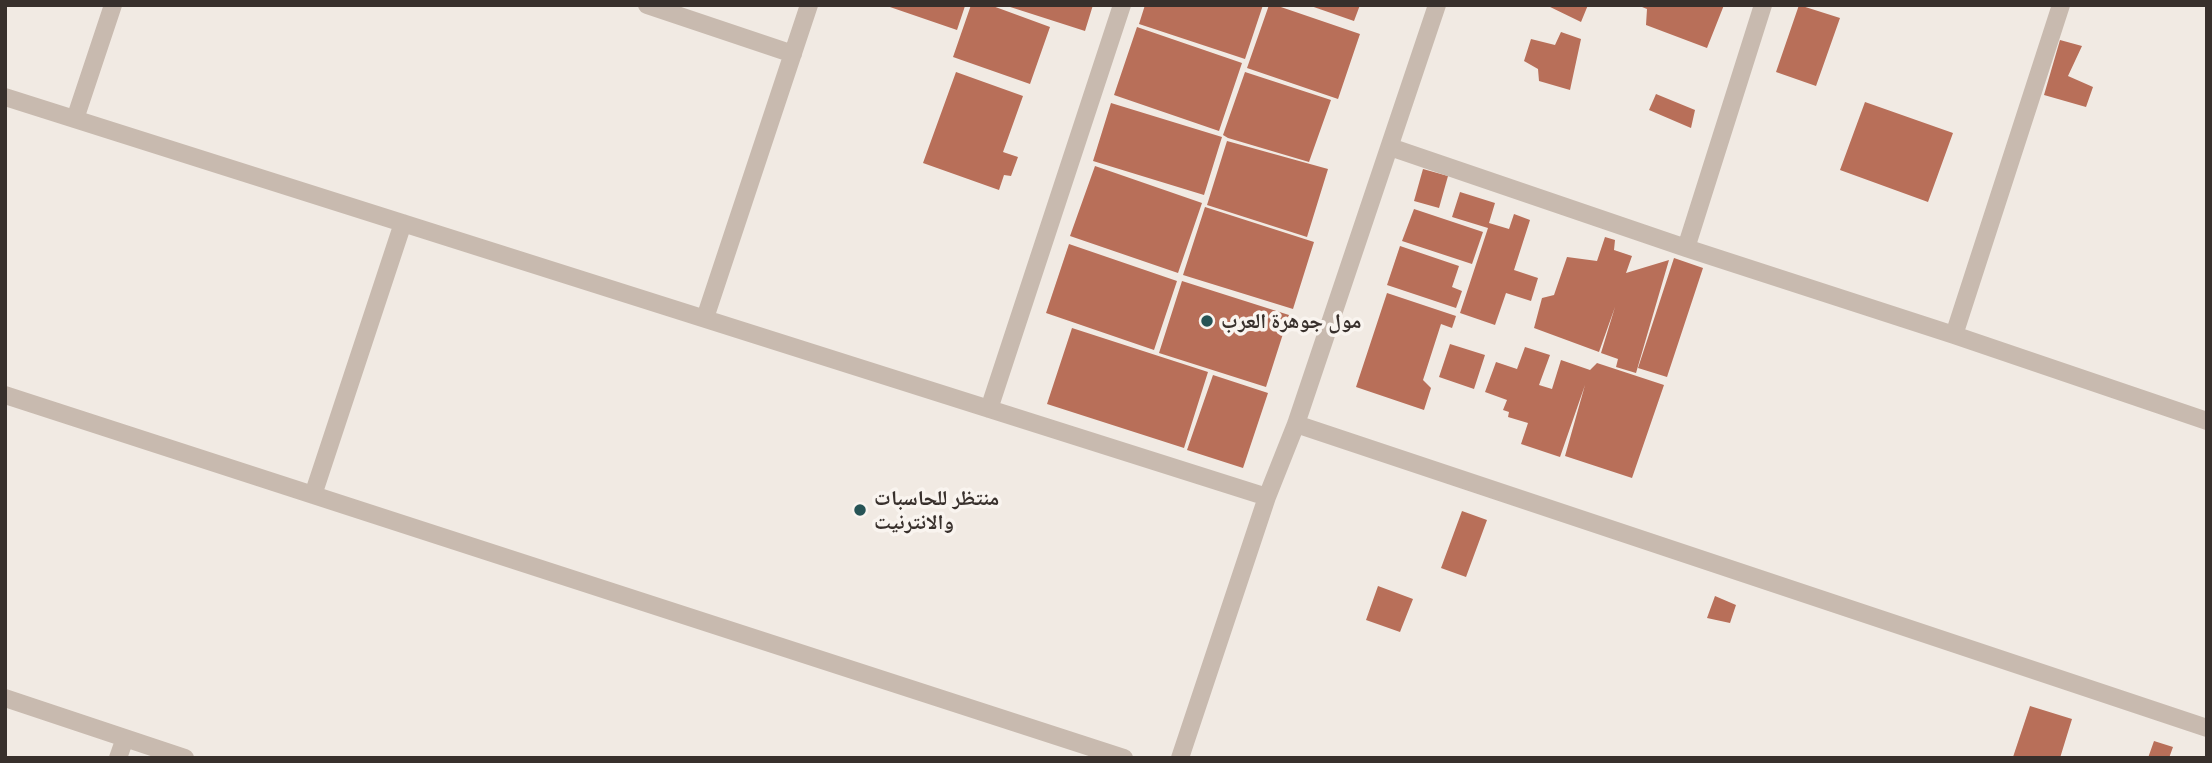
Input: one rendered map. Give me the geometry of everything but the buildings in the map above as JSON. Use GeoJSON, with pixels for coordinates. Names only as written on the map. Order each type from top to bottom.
{"type":"FeatureCollection","features":[{"type":"Feature","properties":{"kind":"street"},"geometry":{"type":"LineString","coordinates":[[75,118],[113,5]]}},
{"type":"Feature","properties":{"kind":"street"},"geometry":{"type":"LineString","coordinates":[[648,5],[793,54]]}},
{"type":"Feature","properties":{"kind":"street"},"geometry":{"type":"LineString","coordinates":[[705,318],[809,5]]}},
{"type":"Feature","properties":{"kind":"street"},"geometry":{"type":"LineString","coordinates":[[989,409],[1122,5]]}},
{"type":"Feature","properties":{"kind":"street"},"geometry":{"type":"LineString","coordinates":[[1181,758],[1267,497],[1296,424],[1437,5]]}},
{"type":"Feature","properties":{"kind":"street"},"geometry":{"type":"LineString","coordinates":[[1686,248],[1763,5]]}},
{"type":"Feature","properties":{"kind":"street"},"geometry":{"type":"LineString","coordinates":[[1954,335],[2061,5]]}},
{"type":"Feature","properties":{"kind":"street"},"geometry":{"type":"LineString","coordinates":[[5,97],[1267,497]]}},
{"type":"Feature","properties":{"kind":"street"},"geometry":{"type":"LineString","coordinates":[[1390,147],[2207,421]]}},
{"type":"Feature","properties":{"kind":"street"},"geometry":{"type":"LineString","coordinates":[[313,495],[403,223]]}},
{"type":"Feature","properties":{"kind":"street"},"geometry":{"type":"LineString","coordinates":[[5,395],[1124,758]]}},
{"type":"Feature","properties":{"kind":"street"},"geometry":{"type":"LineString","coordinates":[[1296,424],[2207,728]]}},
{"type":"Feature","properties":{"kind":"street"},"geometry":{"type":"LineString","coordinates":[[5,698],[185,758]]}},
{"type":"Feature","properties":{"kind":"street"},"geometry":{"type":"LineString","coordinates":[[118,758],[125,738]]}},
{"type":"Feature","properties":{"kind":"place","name":"مول جوهرة العرب"},"geometry":{"type":"Point","coordinates":[1207,321]}},
{"type":"Feature","properties":{"kind":"place","name":"منتظر للحاسبات والانترنيت"},"geometry":{"type":"Point","coordinates":[860,510]}}]}
